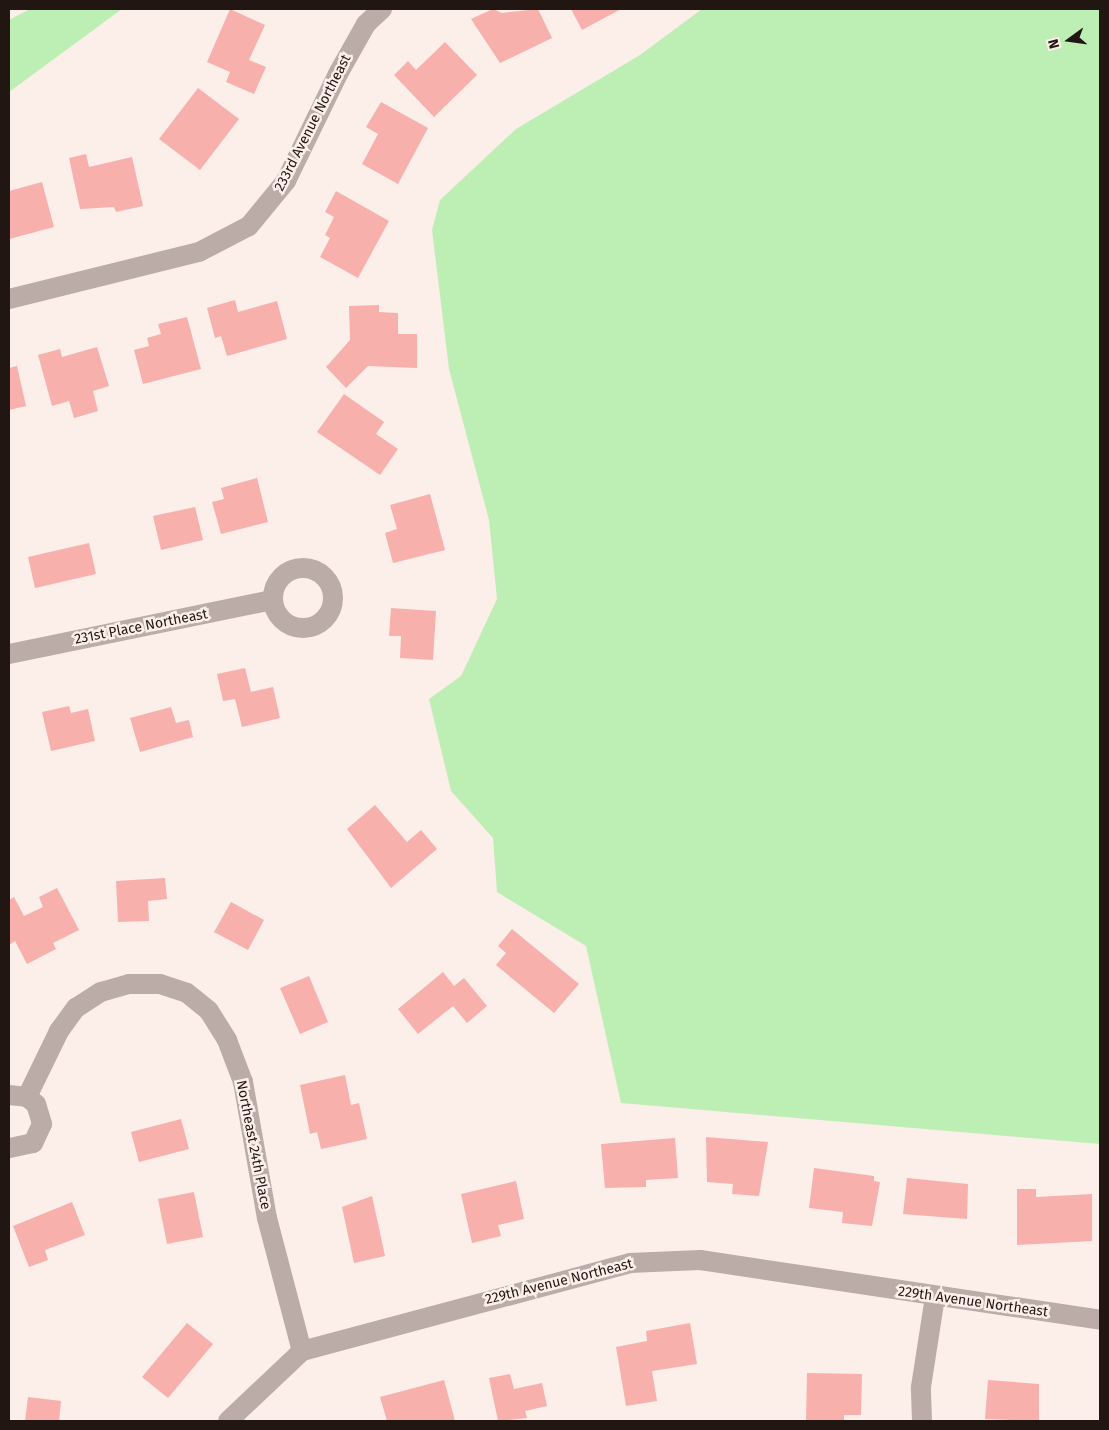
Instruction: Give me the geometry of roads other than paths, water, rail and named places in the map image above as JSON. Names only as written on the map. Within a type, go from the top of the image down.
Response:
[{"type":"street","name":"233rd Avenue Northeast","points":[[9,299],[200,252],[250,226],[286,181],[352,48],[366,24],[382,9]]},
{"type":"street","name":"231st Place Northeast","points":[[9,654],[273,600]]},
{"type":"street","name":"Northeast 24th Place","points":[[9,1148],[24,1148],[40,1134],[41,1113],[18,1096],[59,1031],[76,1008],[101,992],[129,984],[160,984],[187,992],[209,1011],[227,1040],[243,1082],[267,1218],[302,1351]]},
{"type":"street","name":"229th Avenue Northeast","points":[[228,1421],[302,1351],[630,1263],[662,1260],[700,1260],[935,1297],[1100,1320]]},
{"type":"street","points":[[922,1421],[921,1387],[935,1297]]}]
